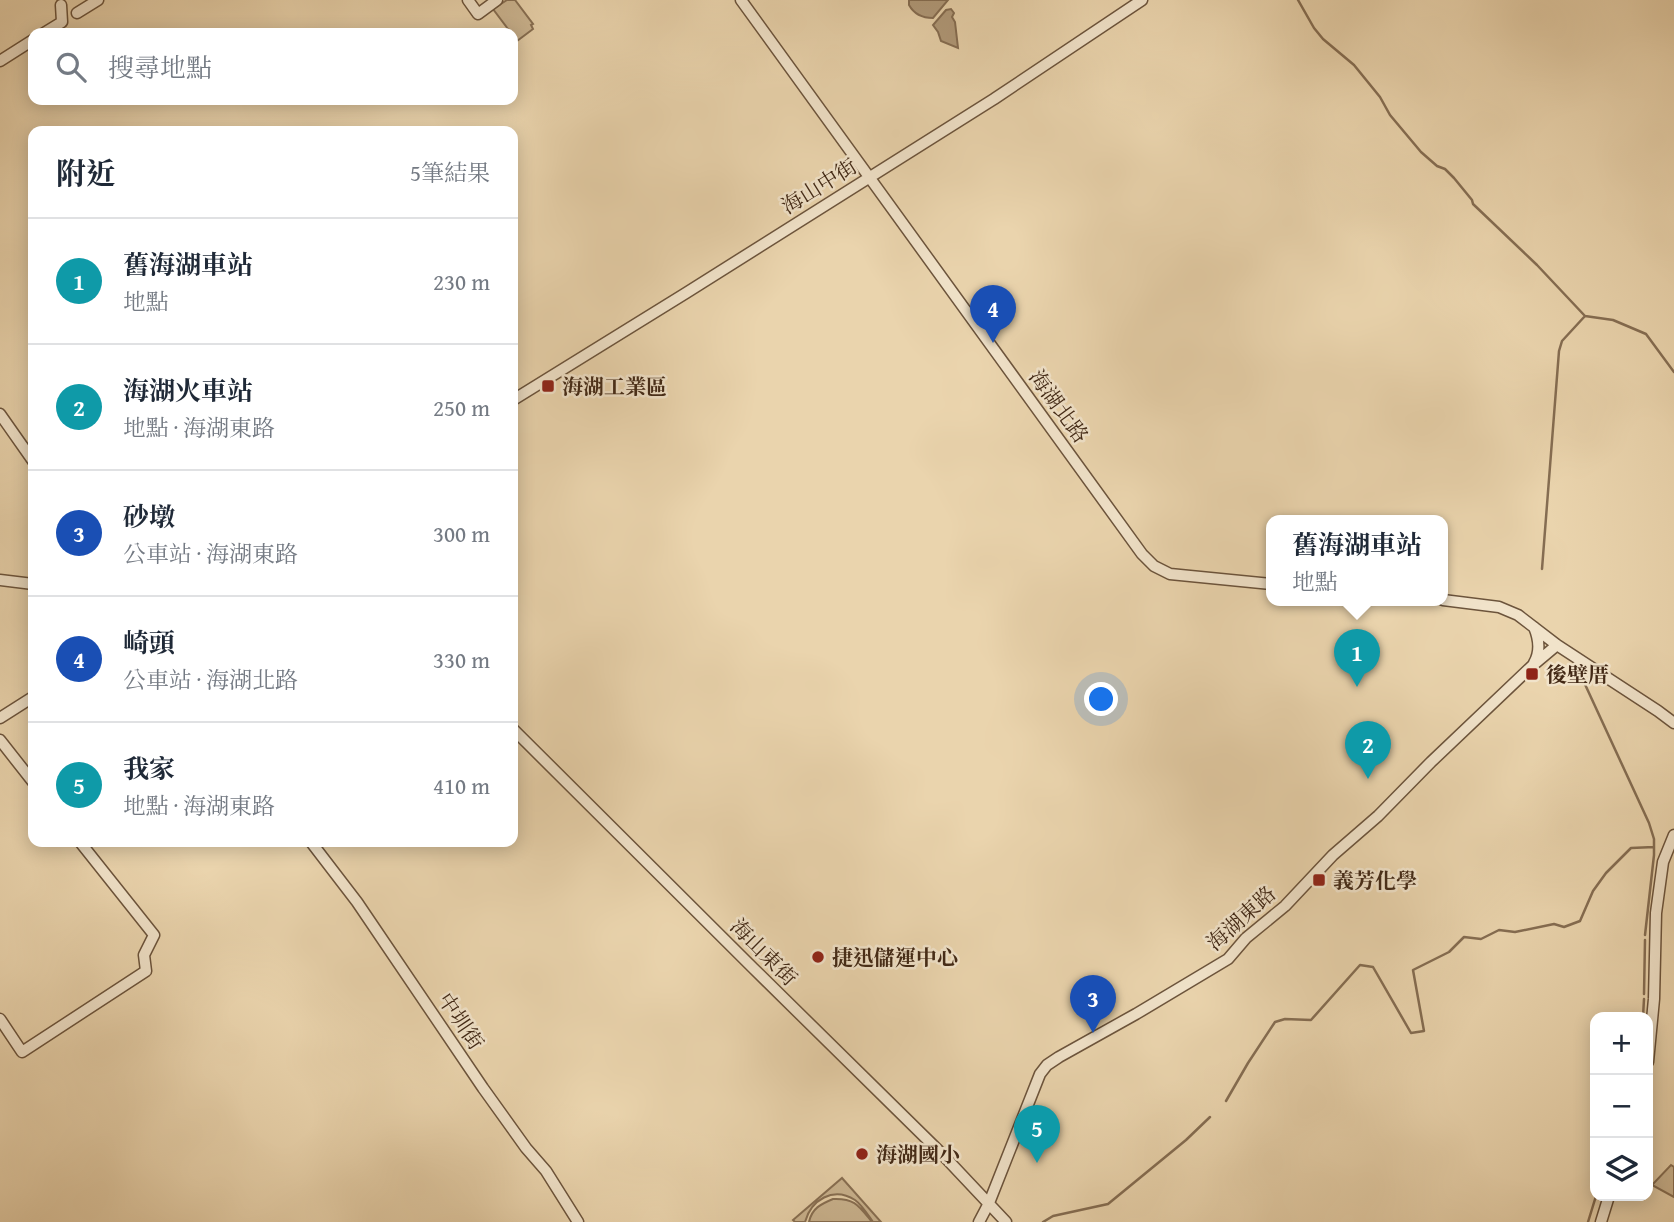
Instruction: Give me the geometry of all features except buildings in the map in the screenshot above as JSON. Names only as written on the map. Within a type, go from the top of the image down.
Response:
[{"type":"street","points":[[77,13],[98,0]]},
{"type":"street","points":[[468,0],[478,14],[497,0]]},
{"type":"street","name":"海湖北路","points":[[741,0],[1142,554],[1154,566],[1170,574],[1266,584]]},
{"type":"street","name":"海山中街","points":[[518,397],[994,99],[1142,0]]},
{"type":"street","points":[[52,28],[62,22],[61,5]]},
{"type":"street","points":[[2,57],[28,43]]},
{"type":"street","points":[[0,414],[28,454]]},
{"type":"street","points":[[0,580],[28,583]]},
{"type":"street","points":[[1448,601],[1499,607],[1518,615],[1557,645],[1674,723]]},
{"type":"street","points":[[1532,666],[1539,648],[1534,627]]},
{"type":"street","name":"海湖東路","points":[[979,1222],[1040,1074],[1047,1065],[1228,959],[1247,938],[1285,906],[1333,855],[1378,816],[1431,762],[1557,645]]},
{"type":"street","points":[[0,718],[28,700]]},
{"type":"street","name":"海山東街","points":[[518,734],[942,1154],[1006,1222]]},
{"type":"street","points":[[0,740],[28,776]]},
{"type":"street","points":[[1653,1012],[1656,913],[1663,862],[1671,853],[1674,835]]},
{"type":"street","points":[[0,1019],[22,1052],[146,971],[144,955],[154,935],[84,847]]},
{"type":"street","name":"中圳街","points":[[316,847],[357,902],[483,1088],[546,1171],[578,1222]]},
{"type":"street","points":[[1601,1222],[1607,1201]]},
{"type":"shaded area","points":[[507,0],[515,0],[533,24],[533,29],[518,40],[518,28],[507,28],[493,9]]},
{"type":"shaded area","points":[[909,0],[948,0],[933,18],[916,13],[909,5]]},
{"type":"shaded area","points":[[951,9],[954,13],[952,17],[958,48],[941,41],[933,25],[946,10]]},
{"type":"shaded area","points":[[1671,1165],[1674,1167],[1674,1197],[1653,1184]]},
{"type":"shaded area","points":[[842,1178],[881,1222],[873,1222],[855,1200],[839,1194],[818,1202],[812,1207],[805,1222],[793,1220]]},
{"type":"shaded area","points":[[833,1199],[856,1204],[872,1222],[809,1222],[818,1207]]},
{"type":"waterway","points":[[1298,0],[1314,28],[1354,65],[1421,152],[1437,166],[1445,169],[1473,204],[1537,265],[1585,316],[1562,341],[1559,351],[1542,569]]},
{"type":"waterway","points":[[1585,316],[1613,320],[1646,334],[1674,372]]},
{"type":"waterway","points":[[1583,680],[1654,839],[1645,935]]},
{"type":"waterway","points":[[1226,1101],[1275,1022],[1285,1019],[1311,1020],[1360,965],[1373,967],[1411,1033],[1424,1031],[1413,970],[1449,952],[1464,937],[1481,939],[1499,930],[1515,932],[1554,924],[1564,927],[1580,921],[1593,891],[1606,873],[1631,848],[1654,847]]},
{"type":"waterway","points":[[1644,994],[1645,940]]},
{"type":"waterway","points":[[1643,1012],[1644,999]]},
{"type":"waterway","points":[[1043,1222],[1053,1216],[1108,1204],[1210,1117]]},
{"type":"waterway","points":[[1588,1222],[1594,1201]]},
{"type":"place","name":"崎頭","points":[[993,343]]},
{"type":"place","name":"海湖工業區","points":[[548,386]]},
{"type":"place","name":"後壁厝","points":[[1532,674]]},
{"type":"place","name":"舊海湖車站","points":[[1357,687]]},
{"type":"place","name":"海湖火車站","points":[[1368,779]]},
{"type":"place","name":"義芳化學","points":[[1319,880]]},
{"type":"place","name":"捷迅儲運中心","points":[[818,957]]},
{"type":"place","name":"砂墩","points":[[1093,1033]]},
{"type":"place","name":"海湖國小","points":[[862,1154]]},
{"type":"place","name":"我家","points":[[1037,1163]]}]
